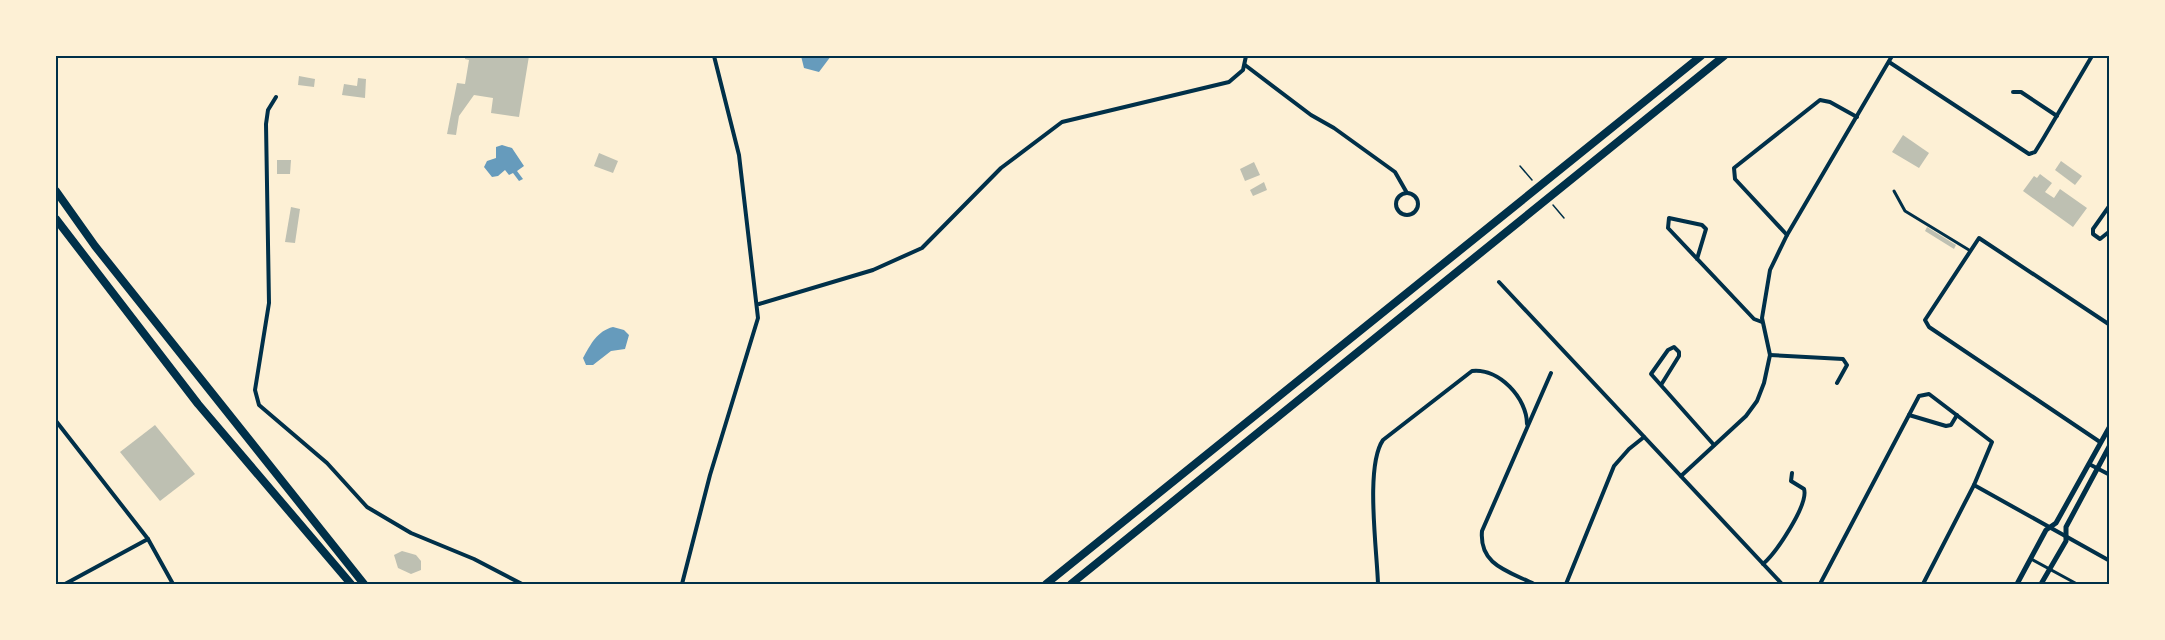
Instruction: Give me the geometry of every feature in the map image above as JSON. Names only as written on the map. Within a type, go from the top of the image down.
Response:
[{"type":"highway","points":[[1046,585],[1701,56]]},
{"type":"highway","points":[[1071,585],[1724,56]]},
{"type":"highway","points":[[56,191],[95,246],[364,585]]},
{"type":"highway","points":[[56,219],[198,404],[351,585]]},
{"type":"street","points":[[682,585],[722,432],[751,347],[759,304],[739,155],[714,56]]},
{"type":"street","points":[[759,304],[873,270],[922,248],[1002,168],[1062,122],[1229,82],[1240,75],[1246,56]]},
{"type":"street","points":[[1681,476],[1746,416],[1756,401],[1764,383],[1770,355],[1762,322],[1770,270],[1787,235],[1893,56]]},
{"type":"street","points":[[1889,62],[2029,154],[2035,152],[2092,56]]},
{"type":"street","points":[[1245,65],[1311,115],[1334,128],[1395,172],[1407,194]]},
{"type":"street","points":[[2013,92],[2022,92],[2057,116]]},
{"type":"street","points":[[276,97],[268,110],[266,124],[269,303],[255,390],[259,405],[327,463],[367,507],[411,533],[489,566],[522,585]]},
{"type":"street","points":[[1787,235],[1735,179],[1734,168],[1820,100],[1830,102],[1857,117]]},
{"type":"street","points":[[1894,191],[1905,211],[1969,250]]},
{"type":"street","points":[[1407,194],[1413,195],[1418,204],[1413,213],[1407,215],[1397,210],[1396,202],[1400,196],[1407,194]]},
{"type":"street","points":[[2109,205],[2093,228],[2093,234],[2100,239],[2109,231]]},
{"type":"street","points":[[1697,259],[1706,229],[1702,225],[1669,218],[1668,228],[1697,259],[1754,319],[1762,322]]},
{"type":"street","points":[[2100,442],[1926,324],[1926,316],[1969,250],[1977,239],[1981,238],[2109,325]]},
{"type":"street","points":[[1499,282],[1782,585]]},
{"type":"street","points":[[1661,385],[1678,356],[1679,352],[1674,347],[1668,350],[1651,374],[1714,445]]},
{"type":"street","points":[[1770,355],[1843,359],[1847,365],[1837,383]]},
{"type":"street","points":[[1378,585],[1374,472],[1377,449],[1383,440],[1472,371],[1496,376],[1519,397],[1527,412],[1527,424]]},
{"type":"street","points":[[1534,585],[1492,564],[1483,550],[1481,540],[1482,531],[1551,373]]},
{"type":"street","points":[[1820,585],[1919,396],[1924,393],[1929,394],[1957,414],[1992,442],[1974,485],[1923,585]]},
{"type":"street","points":[[1909,415],[1946,426],[1951,424],[1957,414]]},
{"type":"street","points":[[56,421],[148,539],[173,585]]},
{"type":"street","points":[[2017,585],[2046,530],[2056,523],[2109,426]]},
{"type":"street","points":[[1566,585],[1614,466],[1644,437]]},
{"type":"street","points":[[2041,585],[2066,541],[2066,527],[2109,445]]},
{"type":"street","points":[[2088,464],[2109,475]]},
{"type":"street","points":[[1763,564],[1772,556],[1805,501],[1804,489],[1791,481],[1792,473]]},
{"type":"street","points":[[1974,485],[2066,534],[2073,542],[2109,561]]},
{"type":"street","points":[[65,585],[148,539]]},
{"type":"street","points":[[2031,559],[2077,585]]},
{"type":"water","points":[[801,56],[831,56],[819,72],[804,68]]},
{"type":"water","points":[[502,145],[512,148],[524,166],[517,171],[523,179],[519,181],[513,173],[509,175],[505,170],[498,176],[492,177],[484,167],[487,161],[496,158],[496,147]]},
{"type":"water","points":[[613,327],[624,330],[629,335],[625,349],[611,351],[593,365],[586,365],[583,358],[592,343],[599,335]]},
{"type":"building","points":[[465,56],[529,56],[519,117],[491,113],[493,98],[474,95],[459,116],[456,135],[447,134],[457,83],[465,84],[469,60],[465,59]]},
{"type":"building","points":[[299,76],[315,79],[314,87],[298,85]]},
{"type":"building","points":[[358,78],[366,79],[365,98],[342,95],[344,84],[357,86]]},
{"type":"building","points":[[1903,135],[1929,153],[1919,168],[1892,152]]},
{"type":"building","points":[[599,153],[618,161],[613,173],[594,166]]},
{"type":"building","points":[[277,160],[291,160],[290,174],[277,174]]},
{"type":"building","points":[[2061,161],[2082,176],[2075,185],[2055,170]]},
{"type":"building","points":[[1254,162],[1260,175],[1245,181],[1240,169]]},
{"type":"building","points":[[2040,174],[2052,183],[2045,192],[2054,198],[2060,189],[2087,208],[2073,227],[2023,191],[2034,176],[2037,178]]},
{"type":"building","points":[[1264,182],[1267,190],[1253,196],[1250,190]]},
{"type":"building","points":[[291,207],[300,209],[295,243],[285,242]]},
{"type":"building","points":[[1927,227],[1956,245],[1954,249],[1925,231]]},
{"type":"building","points":[[155,425],[195,474],[160,501],[120,452]]},
{"type":"building","points":[[402,551],[416,555],[421,561],[421,570],[411,574],[398,568],[394,555]]}]
